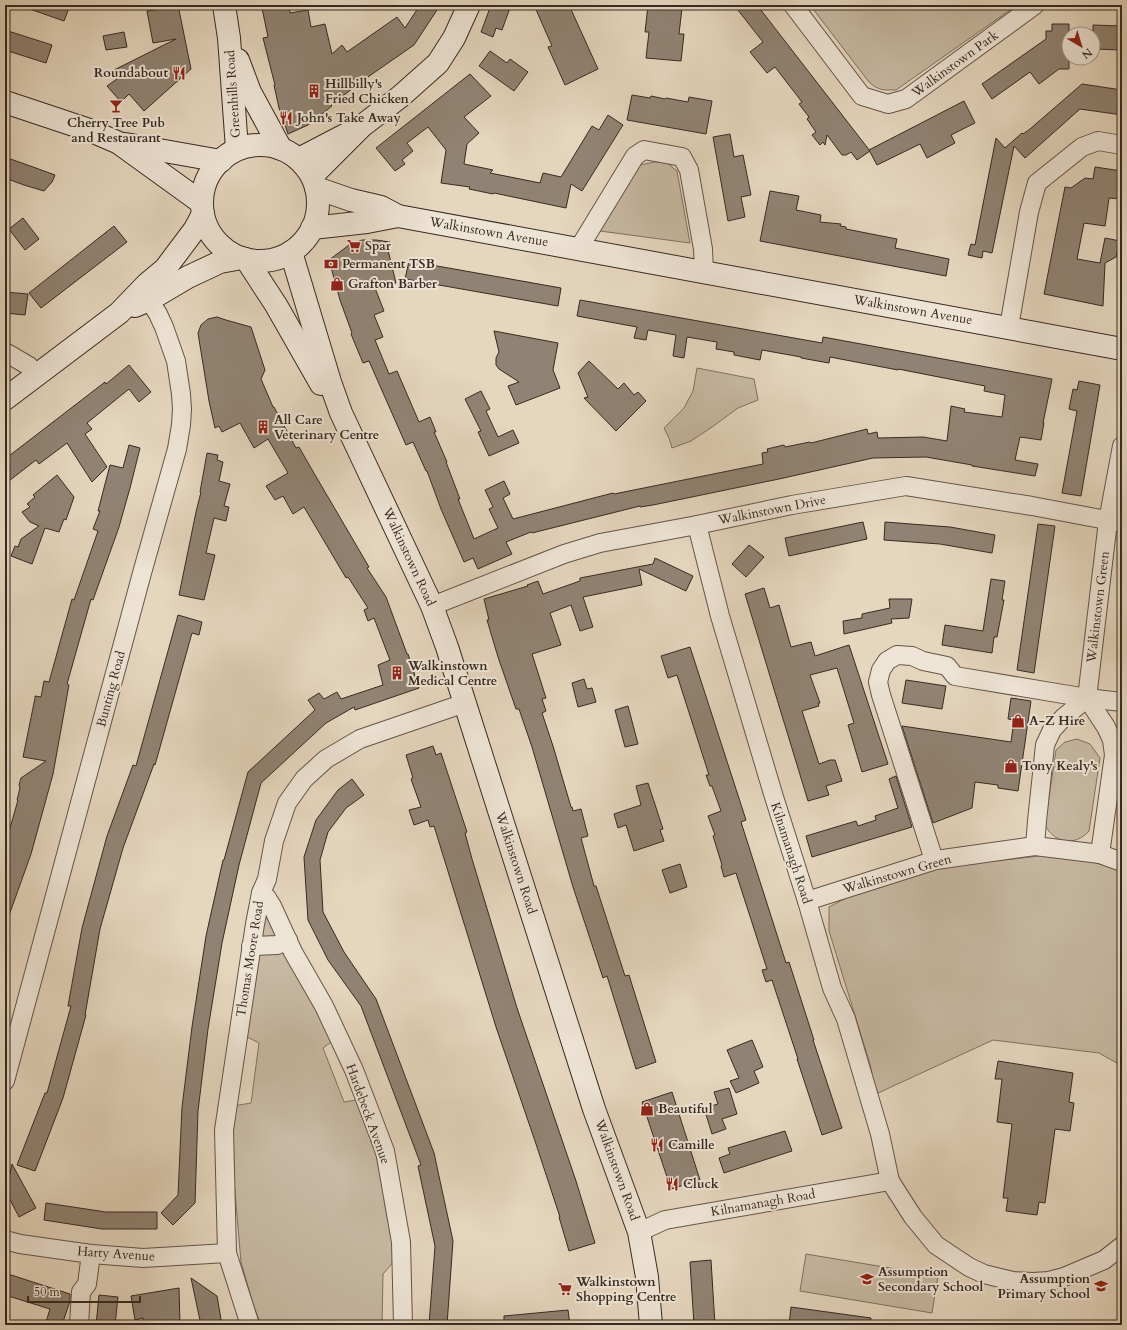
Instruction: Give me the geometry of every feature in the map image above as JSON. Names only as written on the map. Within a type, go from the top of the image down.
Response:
[{"type":"main road","name":"Greenhills Road","points":[[224,5],[229,38],[229,155]]},
{"type":"main road","points":[[302,168],[362,126],[421,79],[438,63],[454,38],[469,5]]},
{"type":"main road","name":"Greenhills Road","points":[[229,38],[250,92],[302,168]]},
{"type":"main road","points":[[5,102],[85,128],[120,143],[203,209]]},
{"type":"main road","points":[[120,143],[229,155]]},
{"type":"main road","points":[[119,313],[149,300],[188,277],[220,262],[244,258],[265,260],[278,258],[291,252],[303,242],[312,228],[317,215],[318,201],[302,168],[266,145],[251,145],[229,155],[210,173],[204,187],[203,209],[208,229],[217,242],[228,251],[244,258]]},
{"type":"main road","name":"Walkinstown Avenue","points":[[302,168],[351,200],[381,207],[398,216],[579,248],[1122,349]]},
{"type":"main road","points":[[5,399],[119,313],[165,269],[195,229],[203,209]]},
{"type":"main road","name":"Walkinstown Avenue","points":[[312,228],[367,222],[398,216]]},
{"type":"main road","name":"Walkinstown Road","points":[[291,252],[330,382],[341,413],[432,606],[466,703],[594,1109],[639,1232],[647,1277],[651,1325]]},
{"type":"main road","name":"Walkinstown Road","points":[[244,258],[276,305],[318,378],[341,413]]},
{"type":"street","name":"Walkinstown Park","points":[[793,5],[862,96],[888,104],[906,99],[1035,5]]},
{"type":"street","points":[[1009,327],[1029,212],[1037,183],[1082,148],[1098,142],[1122,145]]},
{"type":"street","points":[[579,248],[635,156],[644,150],[682,157],[689,170],[703,248],[704,272]]},
{"type":"street","name":"Bunting Road","points":[[5,1081],[142,573],[177,449],[182,425],[181,394],[176,362],[164,327],[149,300]]},
{"type":"street","points":[[5,352],[29,366],[36,376]]},
{"type":"street","name":"Walkinstown Green","points":[[1087,698],[1115,522],[1122,446]]},
{"type":"street","name":"Walkinstown Drive","points":[[432,606],[564,554],[593,545],[792,505],[906,486],[1032,506],[1115,522]]},
{"type":"street","name":"Kilnamanagh Road","points":[[696,525],[722,624],[807,901],[832,988],[846,1018],[878,1127],[890,1180],[913,1217],[936,1245],[969,1267],[995,1277],[1013,1281],[1049,1281],[1064,1277],[1104,1260],[1122,1246]]},
{"type":"street","points":[[934,860],[881,695],[878,682],[881,670],[887,662],[897,655],[912,656],[923,661],[947,666],[955,676],[1087,698],[1122,702]]},
{"type":"street","points":[[1035,846],[1045,745],[1052,730],[1063,718],[1087,698]]},
{"type":"street","points":[[1087,698],[1106,726],[1112,740],[1114,755],[1100,854]]},
{"type":"street","name":"Thomas Moore Road","points":[[250,1325],[227,1253],[224,1130],[251,946],[274,841],[287,803],[304,779],[326,759],[360,739],[466,703]]},
{"type":"street","name":"Walkinstown Green","points":[[807,901],[934,860],[1035,846],[1100,854],[1122,862]]},
{"type":"street","name":"Hardebeck Avenue","points":[[262,893],[272,906],[293,952],[324,1006],[354,1070],[385,1151],[401,1242],[403,1325]]},
{"type":"street","points":[[251,946],[277,945],[288,940]]},
{"type":"street","name":"Kilnamanagh Road","points":[[639,1232],[665,1220],[890,1180]]},
{"type":"street","name":"Harty Avenue","points":[[5,1240],[20,1244],[91,1254],[143,1258],[227,1253]]},
{"type":"street","points":[[79,1325],[81,1292],[87,1284],[91,1254]]},
{"type":"shaded area","points":[[810,5],[1017,5],[896,90],[884,90],[872,85],[869,82]]},
{"type":"shaded area","points":[[654,162],[667,163],[677,171],[690,243],[600,231],[640,165]]},
{"type":"shaded area","points":[[697,368],[754,379],[758,400],[738,408],[691,441],[672,448],[664,428],[684,408],[693,391]]},
{"type":"shaded area","points":[[1077,739],[1090,744],[1100,758],[1089,831],[1077,839],[1065,841],[1054,836],[1045,825],[1056,750],[1065,742]]},
{"type":"shaded area","points":[[1057,854],[1113,867],[1122,871],[1122,1066],[1099,1053],[993,1040],[876,1094],[870,1064],[829,931],[829,907],[850,896],[943,867]]},
{"type":"shaded area","points":[[266,912],[334,1040],[323,1048],[344,1102],[356,1100],[387,1186],[396,1259],[383,1274],[382,1325],[261,1325],[253,1304],[241,1262],[234,1180],[233,1106],[251,1103],[259,1043],[245,1036],[254,969]]},
{"type":"shaded area","points":[[806,1254],[938,1276],[932,1313],[800,1291]]},
{"type":"building","points":[[25,5],[61,5],[69,8],[64,21],[24,7]]},
{"type":"building","points":[[153,5],[178,5],[191,69],[144,111],[129,94],[121,102],[107,86],[117,79],[112,71],[176,39],[153,43],[147,11],[155,10]]},
{"type":"building","points":[[289,5],[290,13],[308,10],[311,27],[325,24],[332,54],[342,45],[347,52],[397,17],[405,28],[420,5],[430,5],[437,10],[414,45],[365,79],[308,125],[288,134],[279,108],[275,85],[263,38],[268,37],[262,8]]},
{"type":"building","points":[[491,5],[511,5],[502,30],[496,28],[493,37],[481,32]]},
{"type":"building","points":[[534,5],[569,5],[598,69],[565,85],[548,47],[552,46]]},
{"type":"building","points":[[648,5],[682,8],[679,34],[684,34],[681,61],[646,58],[649,32],[645,32]]},
{"type":"building","points":[[734,5],[757,5],[870,151],[857,160],[851,152],[846,155],[842,155],[827,135],[825,145],[823,142],[820,145],[812,135],[816,132],[807,119],[809,117],[799,104],[802,102],[775,67],[767,73],[750,52],[763,42]]},
{"type":"building","points":[[1052,24],[1069,24],[1069,26],[1061,26],[1061,66],[1069,66],[1069,69],[1059,69],[1039,84],[1030,72],[992,99],[982,84],[1046,39],[1046,31],[1052,31]]},
{"type":"building","points":[[1093,25],[1122,26],[1122,50],[1101,49],[1101,26]]},
{"type":"building","points":[[5,30],[52,45],[46,63],[5,50]]},
{"type":"building","points":[[124,32],[127,47],[106,50],[103,36]]},
{"type":"building","points":[[490,51],[507,63],[510,59],[528,72],[514,91],[479,66]]},
{"type":"building","points":[[470,74],[491,96],[464,117],[479,133],[467,144],[464,164],[493,170],[490,173],[540,183],[543,173],[561,177],[592,126],[599,130],[608,115],[623,125],[582,191],[571,184],[566,208],[469,189],[470,187],[441,183],[446,150],[428,127],[407,143],[413,151],[402,160],[405,164],[395,171],[376,148]]},
{"type":"building","points":[[1082,84],[1122,90],[1122,115],[1080,109],[1025,158],[1014,146],[992,253],[983,251],[982,258],[968,255],[971,244],[975,245],[996,138],[1005,148],[1022,133],[1023,134],[1030,129]]},
{"type":"building","points":[[632,95],[650,98],[651,96],[688,102],[689,97],[712,101],[706,134],[627,120]]},
{"type":"building","points":[[964,101],[975,123],[951,135],[955,143],[927,158],[920,144],[877,165],[869,150]]},
{"type":"building","points":[[730,134],[734,157],[743,155],[751,195],[741,197],[745,217],[728,221],[713,137]]},
{"type":"building","points":[[5,157],[55,175],[52,182],[44,191],[5,178]]},
{"type":"building","points":[[1095,167],[1122,171],[1122,199],[1109,198],[1105,226],[1084,223],[1077,259],[1100,263],[1105,238],[1120,241],[1116,257],[1105,263],[1103,306],[1044,294],[1065,187],[1071,188],[1085,178],[1093,179]]},
{"type":"building","points":[[770,191],[799,196],[796,210],[821,215],[820,222],[841,224],[840,226],[846,227],[846,229],[897,239],[895,248],[949,259],[946,276],[760,241]]},
{"type":"building","points":[[23,218],[39,239],[25,250],[9,229]]},
{"type":"building","points":[[114,226],[127,242],[41,308],[29,293]]},
{"type":"building","points":[[362,240],[390,242],[388,250],[396,283],[375,288],[384,311],[374,315],[383,337],[375,340],[389,374],[397,371],[419,422],[430,417],[436,432],[434,432],[447,462],[460,499],[458,499],[474,539],[498,528],[489,509],[493,507],[485,490],[504,481],[510,494],[503,498],[513,519],[613,493],[763,464],[762,453],[768,452],[767,449],[784,445],[785,447],[811,443],[867,429],[868,434],[877,432],[878,438],[923,437],[947,441],[951,406],[965,409],[964,412],[1002,417],[1005,395],[984,391],[985,386],[898,369],[830,357],[829,363],[762,350],[760,360],[734,355],[734,352],[716,349],[717,342],[687,337],[684,358],[673,356],[676,335],[648,330],[646,340],[634,338],[637,327],[577,316],[580,300],[822,343],[823,337],[1052,379],[1041,440],[1020,437],[1015,460],[1038,464],[1035,476],[926,457],[873,458],[653,505],[640,506],[532,533],[531,532],[506,542],[512,554],[478,569],[473,558],[464,562],[441,509],[427,471],[413,442],[406,445],[369,361],[363,363],[351,334],[352,333],[340,300],[329,260],[349,245]]},
{"type":"building","points":[[409,261],[561,288],[558,306],[405,279]]},
{"type":"building","points":[[5,292],[28,294],[25,315],[5,313]]},
{"type":"building","points":[[217,317],[251,327],[265,370],[261,379],[273,407],[296,448],[299,447],[369,567],[367,568],[386,597],[408,654],[419,688],[355,710],[354,707],[326,723],[261,783],[239,865],[222,943],[208,1029],[198,1111],[195,1203],[173,1225],[161,1213],[178,1195],[182,1107],[192,1027],[206,936],[223,860],[248,772],[315,710],[308,700],[319,693],[324,699],[337,692],[341,699],[383,685],[378,665],[390,660],[374,618],[368,621],[364,610],[368,608],[348,577],[346,578],[304,507],[293,514],[283,496],[275,500],[266,486],[288,473],[268,439],[254,448],[240,423],[222,432],[219,426],[215,428],[198,333],[201,325],[208,319]]},
{"type":"building","points":[[494,331],[558,343],[553,370],[560,388],[516,405],[508,386],[519,382],[499,369],[496,365],[496,358],[499,352]]},
{"type":"building","points":[[589,361],[618,389],[624,383],[634,395],[638,392],[646,401],[616,431],[584,398],[588,397],[578,373]]},
{"type":"building","points":[[129,365],[151,392],[139,402],[129,389],[87,423],[92,429],[85,434],[107,467],[92,482],[67,443],[39,464],[36,460],[5,484],[5,459],[105,382],[106,384]]},
{"type":"building","points":[[1079,381],[1100,385],[1081,496],[1062,493],[1077,411],[1069,409],[1073,389],[1077,390]]},
{"type":"building","points":[[481,391],[490,409],[486,411],[498,437],[513,430],[519,443],[489,456],[478,432],[481,431],[465,399]]},
{"type":"building","points":[[129,445],[140,448],[130,488],[119,527],[93,600],[91,599],[67,684],[69,685],[53,774],[31,854],[7,921],[5,920],[5,846],[18,800],[19,785],[21,778],[46,761],[23,757],[35,696],[41,697],[44,681],[49,682],[72,599],[74,600],[98,531],[93,529],[100,511],[98,511],[110,465],[123,468]]},
{"type":"building","points":[[207,453],[218,455],[217,460],[223,462],[219,481],[230,484],[224,506],[229,507],[226,521],[214,518],[206,553],[215,555],[204,600],[179,595],[201,492]]},
{"type":"building","points":[[57,475],[74,497],[66,520],[64,519],[59,532],[45,528],[32,564],[11,556],[15,546],[18,547],[21,539],[39,526],[30,522],[22,512],[30,507],[27,504],[35,497],[33,495]]},
{"type":"building","points":[[863,522],[867,539],[789,556],[785,538]]},
{"type":"building","points":[[885,522],[950,527],[995,535],[992,553],[940,544],[884,540]]},
{"type":"building","points":[[1038,524],[1055,526],[1034,673],[1017,670]]},
{"type":"building","points":[[749,545],[764,557],[746,577],[732,564]]},
{"type":"building","points":[[655,558],[693,576],[686,591],[639,569],[642,585],[583,597],[593,627],[580,631],[571,605],[550,613],[561,645],[532,654],[546,698],[542,699],[546,711],[542,713],[571,807],[573,811],[581,809],[588,836],[581,838],[594,886],[596,886],[625,976],[629,975],[656,1062],[636,1069],[607,976],[603,978],[573,887],[532,747],[519,709],[516,709],[498,657],[487,620],[489,620],[484,599],[528,586],[527,585],[538,581],[543,594],[580,581],[580,578],[653,564]]},
{"type":"building","points":[[991,579],[1005,581],[1002,600],[1004,600],[997,637],[994,637],[992,653],[942,645],[945,625],[983,631]]},
{"type":"building","points":[[764,588],[770,608],[779,605],[791,647],[811,642],[815,656],[849,645],[888,764],[862,772],[848,725],[854,723],[837,668],[810,675],[820,703],[818,703],[819,706],[802,711],[819,764],[830,760],[835,760],[842,781],[826,786],[829,795],[808,801],[745,594]]},
{"type":"building","points":[[889,599],[912,599],[909,618],[891,619],[892,623],[844,634],[843,621],[862,618],[862,614],[890,608]]},
{"type":"building","points":[[178,615],[202,622],[199,635],[192,633],[155,765],[154,764],[123,848],[100,929],[86,1015],[63,1098],[35,1171],[17,1165],[45,1093],[47,1093],[71,1006],[68,1006],[82,928],[107,836],[133,765],[136,766]]},
{"type":"building","points":[[690,647],[746,820],[741,822],[786,963],[789,962],[842,1128],[822,1135],[772,980],[766,982],[762,970],[767,969],[736,873],[724,877],[713,836],[715,835],[708,816],[721,811],[712,786],[710,786],[706,775],[709,775],[677,675],[668,678],[661,656]]},
{"type":"building","points":[[584,679],[587,689],[592,688],[596,702],[578,707],[572,683]]},
{"type":"building","points":[[906,680],[946,686],[942,709],[902,703]]},
{"type":"building","points":[[1011,698],[1031,701],[1018,791],[998,788],[998,785],[975,782],[972,808],[933,823],[902,726],[1011,742],[1014,720],[1008,719]]},
{"type":"building","points":[[628,706],[638,744],[625,747],[615,710]]},
{"type":"building","points":[[433,746],[436,755],[441,753],[467,832],[465,833],[472,859],[517,1008],[576,1181],[595,1243],[569,1251],[560,1217],[496,1027],[434,826],[430,827],[428,820],[414,825],[409,810],[421,807],[411,779],[413,778],[406,755]]},
{"type":"building","points":[[896,776],[912,827],[812,857],[806,836],[856,821],[858,826],[876,820],[875,816],[898,808],[889,779]]},
{"type":"building","points":[[352,779],[364,795],[346,808],[328,832],[320,860],[323,912],[344,952],[376,999],[434,1153],[453,1241],[447,1325],[429,1325],[435,1246],[418,1166],[421,1165],[361,1006],[328,960],[308,920],[304,857],[316,820],[338,790]]},
{"type":"building","points":[[648,783],[663,829],[660,830],[664,841],[634,851],[626,825],[618,828],[614,814],[641,805],[636,786]]},
{"type":"building","points":[[680,864],[687,887],[670,893],[662,870]]},
{"type":"building","points":[[752,1040],[763,1067],[754,1071],[759,1083],[736,1093],[730,1081],[739,1078],[727,1050]]},
{"type":"building","points":[[998,1061],[1073,1073],[1069,1102],[1074,1103],[1070,1131],[1055,1129],[1045,1203],[1039,1202],[1037,1215],[1006,1211],[1008,1198],[1003,1198],[1012,1124],[997,1122],[1002,1079],[995,1079]]},
{"type":"building","points":[[729,1088],[737,1114],[722,1119],[726,1129],[712,1134],[704,1108],[718,1104],[714,1092]]},
{"type":"building","points":[[672,1092],[700,1180],[671,1189],[642,1102]]},
{"type":"building","points":[[785,1131],[792,1151],[724,1173],[719,1158],[730,1154],[728,1148]]},
{"type":"building","points":[[12,1164],[36,1208],[19,1217],[6,1192]]},
{"type":"building","points":[[46,1203],[106,1212],[157,1212],[157,1229],[102,1229],[44,1220]]},
{"type":"building","points":[[711,1260],[715,1325],[694,1325],[690,1262]]},
{"type":"building","points":[[5,1273],[70,1294],[70,1301],[62,1325],[45,1325],[50,1309],[5,1295]]},
{"type":"building","points":[[191,1278],[217,1296],[222,1325],[201,1325]]},
{"type":"building","points":[[179,1288],[180,1325],[145,1325],[143,1318],[135,1320],[131,1296]]},
{"type":"building","points":[[99,1295],[118,1297],[115,1325],[96,1325]]},
{"type":"building","name":"Assumption Secondary School","points":[[791,1307],[871,1318],[870,1325],[789,1325]]},
{"type":"building","points":[[568,1310],[570,1325],[504,1325],[504,1316]]},
{"type":"place","name":"Roundabout","points":[[179,73]]},
{"type":"place","name":"Hillbilly's Fried Chicken","points":[[314,91]]},
{"type":"place","name":"Cherry Tree Pub and Restaurant","points":[[116,106]]},
{"type":"place","name":"John's Take Away","points":[[286,118]]},
{"type":"place","name":"Spar","points":[[354,246]]},
{"type":"place","name":"Permanent TSB","points":[[331,264]]},
{"type":"place","name":"Grafton Barber","points":[[337,284]]},
{"type":"place","name":"All Care Veterinary Centre","points":[[263,427]]},
{"type":"place","name":"Walkinstown Medical Centre","points":[[397,673]]},
{"type":"place","name":"A-Z Hire","points":[[1018,721]]},
{"type":"place","name":"Tony Kealy's","points":[[1011,766]]},
{"type":"place","name":"Beautiful","points":[[647,1109]]},
{"type":"place","name":"Camille","points":[[657,1145]]},
{"type":"place","name":"Cluck","points":[[672,1184]]},
{"type":"place","name":"Assumption Secondary School","points":[[867,1279]]},
{"type":"place","name":"Assumption Primary School","points":[[1101,1286]]},
{"type":"place","name":"Walkinstown Shopping Centre","points":[[565,1289]]}]
